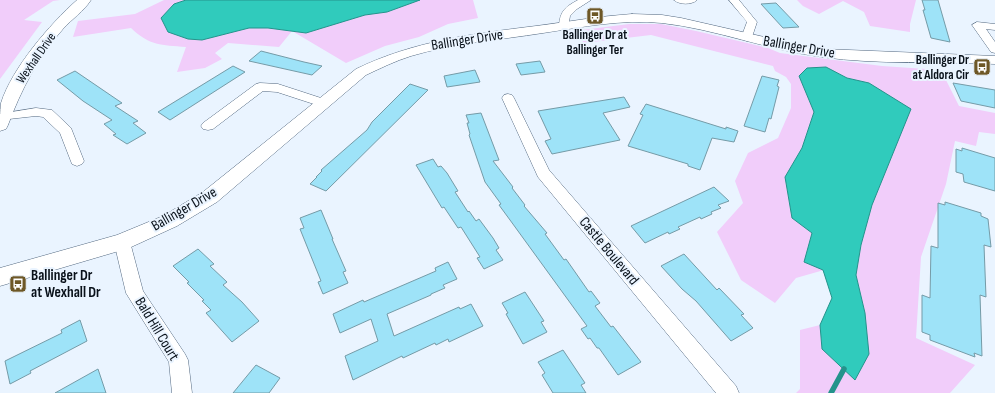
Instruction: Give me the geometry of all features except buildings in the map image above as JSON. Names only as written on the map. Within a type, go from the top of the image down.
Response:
[{"type":"street","name":"Wexhall Drive","points":[[1,121],[18,82],[55,31],[85,0]]},
{"type":"street","points":[[564,26],[565,15],[586,0]]},
{"type":"street","points":[[679,0],[692,0]]},
{"type":"street","points":[[734,0],[752,22],[747,38]]},
{"type":"street","name":"Ballinger Drive","points":[[0,277],[122,242],[170,221],[210,197],[362,72],[378,63],[408,51],[445,43],[628,18],[661,19],[700,26],[747,38],[814,52],[847,56],[995,60]]},
{"type":"street","points":[[995,27],[977,25],[995,50]]},
{"type":"street","points":[[208,126],[260,87],[278,88],[323,103]]},
{"type":"street","name":"Castle Boulevard","points":[[508,98],[543,173],[728,393]]},
{"type":"street","points":[[1,121],[36,112],[47,114],[66,131],[77,161]]},
{"type":"street","name":"Bald Hill Court","points":[[122,242],[135,293],[178,360],[182,393]]},
{"type":"shaded area","points":[[0,0],[60,0],[53,1],[24,20],[42,22],[0,79]]},
{"type":"shaded area","points":[[164,0],[186,0],[174,4],[188,39],[202,40],[249,28],[268,28],[292,31],[279,47],[228,43],[215,53],[222,59],[205,68],[177,72],[186,47],[156,44],[144,38],[131,28],[73,37],[78,21],[135,14]]},
{"type":"shaded area","points":[[186,0],[420,0],[387,12],[365,15],[306,33],[268,28],[249,28],[202,40],[188,39],[168,32],[161,18],[174,4]]},
{"type":"shaded area","points":[[420,0],[473,0],[478,18],[448,24],[419,37],[385,46],[346,63],[292,31],[306,33],[365,15],[387,12]]},
{"type":"shaded area","points":[[797,0],[916,0],[910,24],[910,32],[870,26],[864,12],[843,1],[819,14],[803,6]]},
{"type":"shaded area","points":[[629,24],[661,24],[768,48],[780,53],[882,66],[941,70],[959,106],[995,113],[995,134],[979,132],[976,146],[955,141],[946,184],[921,257],[916,338],[975,365],[950,393],[796,393],[800,389],[800,330],[820,325],[822,349],[855,379],[865,313],[856,275],[861,245],[872,205],[910,109],[869,83],[847,78],[826,67],[814,112],[802,148],[785,177],[792,218],[812,233],[824,270],[796,278],[775,303],[741,280],[717,232],[743,203],[735,181],[748,153],[778,138],[791,108],[791,84],[786,77],[775,71],[773,66],[651,35],[584,43],[574,31]]},
{"type":"shaded area","points":[[826,67],[847,78],[869,83],[911,109],[872,205],[861,245],[856,275],[865,313],[869,354],[855,380],[822,349],[820,325],[832,298],[823,270],[804,262],[812,233],[792,218],[785,177],[802,148],[814,112],[799,76],[807,68]]},
{"type":"waterway","points":[[831,393],[844,369]]},
{"type":"place","name":"Ballinger Dr at Ballinger Ter","points":[[595,16]]},
{"type":"place","name":"Ballinger Dr at Aldora Cir","points":[[982,67]]},
{"type":"place","name":"Ballinger Dr at Wexhall Dr","points":[[18,284]]}]
